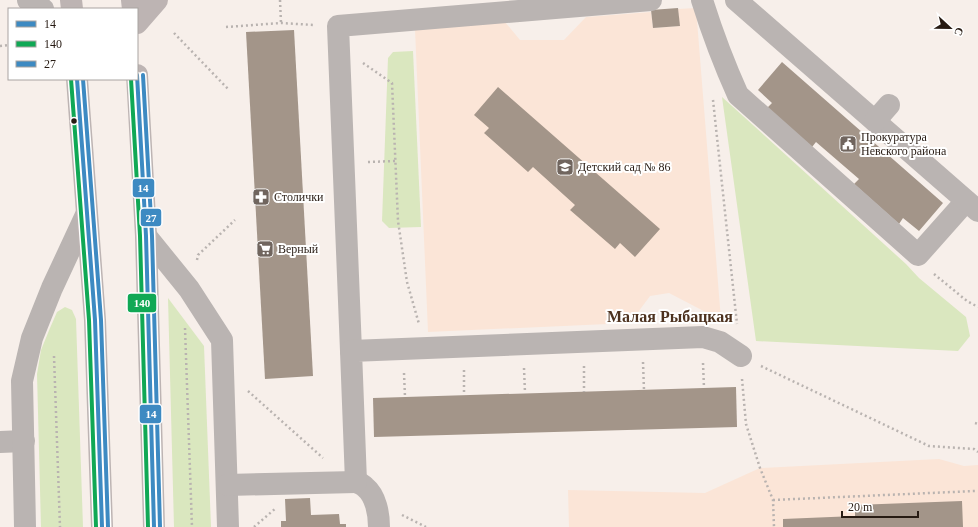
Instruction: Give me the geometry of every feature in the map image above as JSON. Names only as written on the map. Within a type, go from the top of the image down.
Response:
[{"type":"main road","points":[[138,22],[157,0]]},
{"type":"main road","points":[[77,80],[95,320],[102,527]]},
{"type":"main road","points":[[137,80],[146,236],[154,527]]},
{"type":"street","points":[[28,0],[41,8]]},
{"type":"street","points":[[356,482],[339,36],[651,0]]},
{"type":"street","points":[[702,0],[724,64],[738,94],[918,255],[972,206],[736,0]]},
{"type":"street","points":[[875,121],[889,105]]},
{"type":"street","points":[[25,527],[22,381],[32,338],[52,288],[86,215]]},
{"type":"street","points":[[146,236],[189,289],[222,340],[228,527]]},
{"type":"street","points":[[351,351],[703,337],[720,342],[741,356]]},
{"type":"street","points":[[0,442],[24,441]]},
{"type":"street","points":[[227,485],[356,482],[366,487],[375,502],[379,516],[379,527]]},
{"type":"path","points":[[280,0],[281,23]]},
{"type":"path","points":[[226,27],[281,23],[339,36],[392,83],[398,221],[406,282],[426,348]]},
{"type":"path","points":[[174,33],[229,90]]},
{"type":"path","points":[[712,95],[741,356],[746,424],[760,468],[773,500],[774,527]]},
{"type":"path","points":[[189,289],[198,255],[235,220]]},
{"type":"path","points":[[918,255],[924,266],[967,301],[978,307]]},
{"type":"path","points":[[185,325],[192,527]]},
{"type":"path","points":[[54,352],[60,527]]},
{"type":"path","points":[[741,356],[929,446],[974,449],[978,452]]},
{"type":"path","points":[[243,386],[324,459]]},
{"type":"path","points":[[773,500],[975,492]]},
{"type":"shaded area","name":"Детский сад № 86","points":[[696,8],[721,320],[669,293],[650,296],[630,323],[428,332],[415,29],[505,22],[520,40],[564,40],[586,17],[651,12],[653,28],[679,26],[678,9]]},
{"type":"shaded area","points":[[939,459],[964,466],[978,465],[978,527],[569,527],[568,490],[705,493],[760,468]]},
{"type":"green space","points":[[413,51],[421,227],[389,228],[382,221],[388,58],[393,52]]},
{"type":"green space","points":[[722,97],[906,264],[919,278],[966,317],[970,336],[958,351],[756,341]]},
{"type":"green space","points":[[168,298],[204,346],[211,527],[174,527]]},
{"type":"green space","points":[[65,307],[72,310],[76,319],[83,527],[41,527],[37,374],[41,350],[50,328],[57,312]]},
{"type":"building","points":[[678,8],[680,26],[653,28],[651,10]]},
{"type":"building","points":[[294,30],[313,376],[265,379],[246,32]]},
{"type":"building","name":"Прокуратура Невского района","points":[[782,62],[943,203],[919,231],[903,218],[899,224],[854,184],[859,179],[816,142],[812,147],[767,108],[772,103],[758,90]]},
{"type":"building","points":[[498,87],[660,229],[635,257],[620,243],[615,249],[570,210],[575,205],[533,167],[528,172],[484,133],[489,128],[474,115]]},
{"type":"building","points":[[736,387],[737,427],[374,437],[373,398]]},
{"type":"building","points":[[310,498],[311,515],[339,514],[340,524],[346,524],[346,527],[281,527],[281,521],[286,521],[285,499]]},
{"type":"building","points":[[962,501],[963,527],[783,527],[783,519],[855,516],[855,505]]},
{"type":"transit line","name":"27","points":[[143,75],[152,236],[160,527]]},
{"type":"transit line","name":"140","points":[[71,80],[89,320],[96,527]]},
{"type":"transit line","name":"14","points":[[77,80],[95,320],[102,527]]},
{"type":"transit line","name":"27","points":[[83,80],[101,320],[108,527]]},
{"type":"transit line","name":"140","points":[[131,80],[140,236],[148,527]]},
{"type":"transit line","name":"14","points":[[137,80],[146,236],[154,527]]},
{"type":"place","name":"Прокуратура Невского района","points":[[848,144]]},
{"type":"place","name":"Детский сад № 86","points":[[565,167]]},
{"type":"place","name":"Столички","points":[[261,197]]},
{"type":"place","name":"Верный","points":[[265,249]]},
{"type":"district","name":"Малая Рыбацкая","points":[[670,316]]}]
